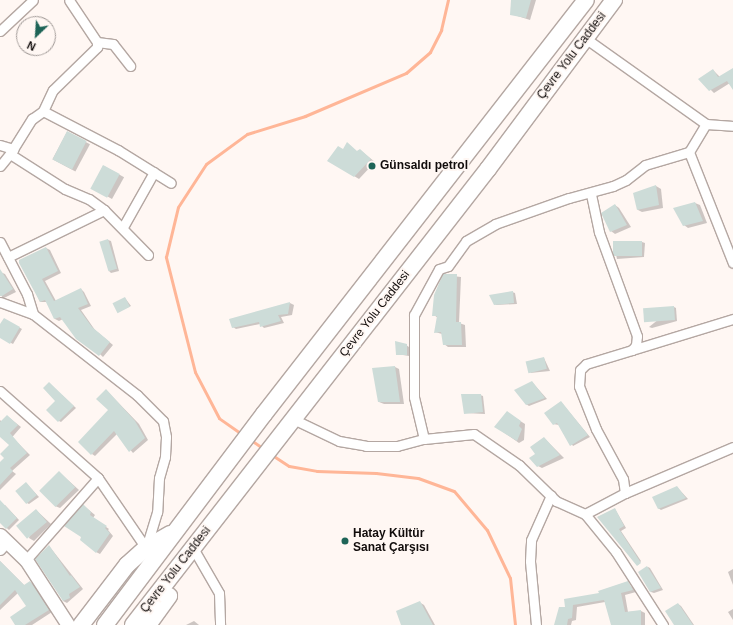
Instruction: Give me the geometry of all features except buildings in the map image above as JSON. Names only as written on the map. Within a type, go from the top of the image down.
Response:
[{"type":"highway","name":"Çevre Yolu Caddesi","points":[[105,625],[179,530],[264,414],[586,0]]},
{"type":"highway","name":"Çevre Yolu Caddesi","points":[[133,625],[488,169],[614,0]]},
{"type":"highway","points":[[81,625],[127,565],[146,548],[179,530]]},
{"type":"highway","points":[[148,625],[172,591],[196,545]]},
{"type":"main road","points":[[2,542],[26,560],[68,625]]},
{"type":"street","points":[[0,31],[33,0]]},
{"type":"street","points":[[0,166],[12,151],[32,119],[43,111],[54,90],[97,48],[97,42],[69,0]]},
{"type":"street","points":[[585,38],[706,124],[733,126]]},
{"type":"street","points":[[97,42],[113,44],[130,66]]},
{"type":"street","points":[[43,111],[118,150],[171,183]]},
{"type":"street","points":[[424,439],[414,397],[414,315],[439,269],[448,266],[466,241],[496,224],[626,180],[645,165],[689,152],[706,124]]},
{"type":"street","points":[[0,145],[12,151],[64,188],[89,199],[104,210],[123,227],[148,255]]},
{"type":"street","points":[[689,152],[733,263]]},
{"type":"street","points":[[123,227],[154,172]]},
{"type":"street","points":[[591,193],[599,232],[634,323],[637,336],[636,345],[632,350]]},
{"type":"street","points":[[8,257],[104,210]]},
{"type":"street","points":[[0,242],[27,294],[33,314]]},
{"type":"street","points":[[0,302],[33,314],[137,395],[163,421],[166,437],[165,457],[159,478],[157,512],[146,548]]},
{"type":"street","points":[[625,493],[623,479],[596,429],[579,386],[580,370],[586,364],[733,319]]},
{"type":"street","points":[[0,391],[98,478],[146,548]]},
{"type":"street","points":[[293,419],[339,441],[366,446],[397,446],[424,439],[474,434],[519,465],[551,495],[572,510],[584,514],[620,557],[663,625]]},
{"type":"street","points":[[584,514],[625,493],[733,448]]},
{"type":"street","points":[[26,560],[98,478]]},
{"type":"street","points":[[536,625],[530,561],[531,540],[551,495]]},
{"type":"street","points":[[196,545],[219,593],[220,625]]},
{"type":"waterway","points":[[243,435],[219,418],[195,372],[166,257],[178,207],[206,164],[247,134],[305,116],[406,73],[430,52],[441,30],[448,0]]},
{"type":"waterway","points":[[251,440],[264,449]]},
{"type":"waterway","points":[[272,455],[289,466],[317,471],[376,473],[418,478],[454,491],[487,530],[510,578],[515,625]]},
{"type":"place","name":"Günsaldı petrol","points":[[372,166]]},
{"type":"place","name":"Hatay Kültür Sanat Çarşısı","points":[[345,541]]}]
